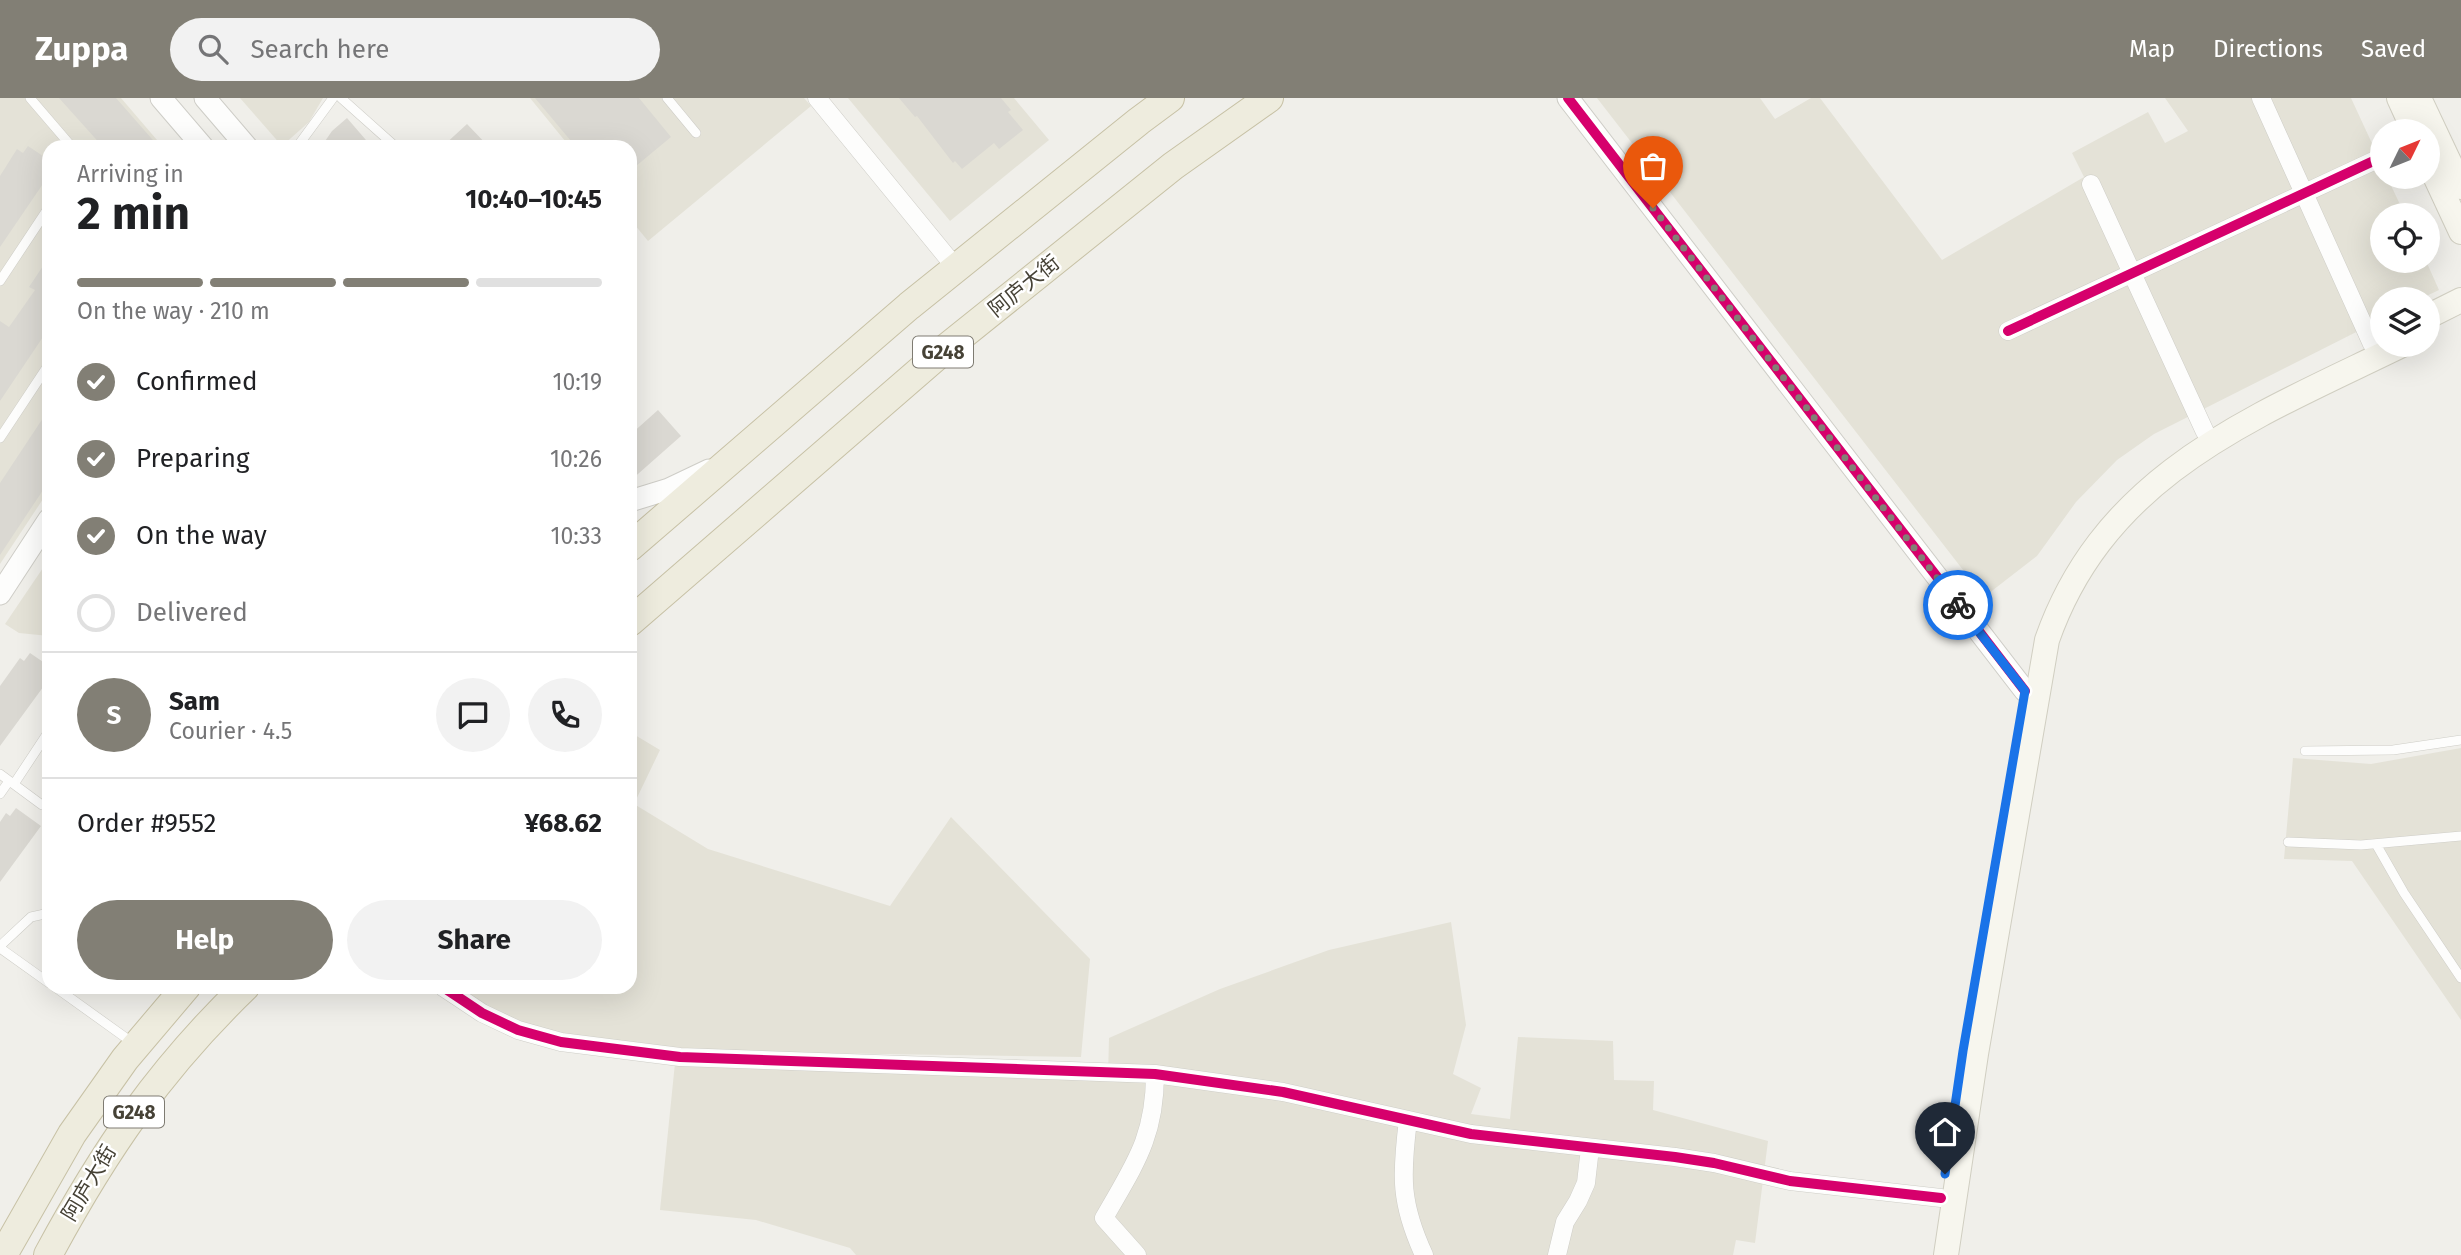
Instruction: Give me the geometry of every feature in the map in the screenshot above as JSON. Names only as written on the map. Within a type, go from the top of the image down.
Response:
[{"type":"highway","name":"G248","points":[[637,541],[909,306],[1170,98]]},
{"type":"highway","name":"阿庐大街","points":[[637,616],[945,349],[1173,166],[1269,98]]},
{"type":"highway","name":"G248","points":[[3,1255],[72,1134],[136,1045],[180,994]]},
{"type":"highway","name":"阿庐大街","points":[[48,1255],[80,1195],[136,1110],[185,1048],[238,994]]},
{"type":"main road","points":[[2399,98],[2409,119]]},
{"type":"main road","points":[[2419,98],[2461,187]]},
{"type":"main road","points":[[2440,187],[2461,232]]},
{"type":"main road","points":[[2440,310],[2461,300]]},
{"type":"main road","points":[[2440,326],[2461,316]]},
{"type":"main road","points":[[1933,1255],[1963,1051],[2025,691],[2035,637],[2045,608],[2075,553],[2093,528],[2133,484],[2177,449],[2205,432],[2288,386],[2370,345]]},
{"type":"main road","points":[[1946,1255],[1978,1040],[2047,640],[2056,613],[2070,586],[2103,536],[2152,485],[2185,460],[2294,397],[2377,357]]},
{"type":"street","points":[[161,98],[196,140]]},
{"type":"street","points":[[205,98],[241,140]]},
{"type":"street","points":[[817,98],[956,268]]},
{"type":"street","points":[[1568,98],[2025,691]]},
{"type":"street","points":[[2261,98],[2304,194],[2370,328]]},
{"type":"street","points":[[2008,331],[2370,163]]},
{"type":"street","points":[[2091,184],[2205,432]]},
{"type":"street","points":[[637,499],[669,489],[733,458]]},
{"type":"street","points":[[0,594],[42,530]]},
{"type":"street","points":[[454,994],[482,1013],[518,1030],[561,1042],[667,1056],[1156,1074],[1283,1092],[1471,1134],[1714,1163],[1790,1181],[1941,1198]]},
{"type":"street","points":[[1137,1255],[1104,1218],[1142,1151],[1153,1112],[1156,1074]]},
{"type":"street","points":[[1408,1120],[1403,1161],[1405,1204],[1424,1255]]},
{"type":"street","points":[[1557,1255],[1565,1222],[1586,1183],[1590,1148]]},
{"type":"lane","points":[[30,98],[66,140]]},
{"type":"lane","points":[[302,140],[333,98]]},
{"type":"lane","points":[[341,98],[388,140]]},
{"type":"lane","points":[[667,98],[696,133]]},
{"type":"lane","points":[[0,281],[42,218]]},
{"type":"lane","points":[[0,438],[42,375]]},
{"type":"lane","points":[[2305,751],[2393,750],[2461,740]]},
{"type":"lane","points":[[0,794],[12,783],[42,741]]},
{"type":"lane","points":[[0,774],[42,805]]},
{"type":"lane","points":[[2288,842],[2376,844],[2461,836]]},
{"type":"lane","points":[[2376,844],[2404,893],[2461,978]]},
{"type":"lane","points":[[42,915],[31,917],[0,947],[42,978]]},
{"type":"lane","points":[[2449,960],[2461,958]]},
{"type":"lane","points":[[65,994],[136,1045]]},
{"type":"shaded area","points":[[0,98],[121,98],[157,140],[42,140],[42,501],[0,564]]},
{"type":"shaded area","points":[[240,98],[323,98],[309,122],[289,140],[277,140]]},
{"type":"shaded area","points":[[530,98],[804,98],[811,106],[648,241],[637,228],[637,140],[564,140]]},
{"type":"shaded area","points":[[848,98],[1014,98],[1049,140],[950,221]]},
{"type":"shaded area","points":[[1597,98],[1760,98],[1775,119],[1811,98],[1820,98],[1942,260],[2084,177],[2072,153],[2148,112],[2165,143],[2188,131],[2165,98],[2351,98],[2370,139],[2370,189],[2393,189],[2399,203],[2370,203],[2370,273],[2431,273],[2438,287],[2370,287],[2370,325],[2154,434],[2117,460],[2076,502],[2037,556],[1984,597]]},
{"type":"shaded area","points":[[42,569],[42,635],[19,633],[5,624]]},
{"type":"shaded area","points":[[637,736],[660,750],[637,798]]},
{"type":"shaded area","points":[[2461,748],[2461,1020],[2352,861],[2284,859],[2293,758],[2371,764]]},
{"type":"shaded area","points":[[637,806],[708,849],[890,906],[951,817],[1090,959],[1081,1057],[682,1051],[590,1042],[512,1021],[465,994],[637,994]]},
{"type":"shaded area","points":[[1451,922],[1466,1025],[1453,1074],[1481,1088],[1471,1114],[1510,1119],[1518,1037],[1613,1041],[1614,1080],[1654,1081],[1653,1110],[1768,1141],[1755,1243],[1736,1240],[1733,1255],[856,1255],[850,1248],[756,1220],[660,1210],[675,1063],[1108,1076],[1109,1038],[1220,989],[1329,950]]},
{"type":"building","points":[[59,98],[116,98],[153,140],[97,140]]},
{"type":"building","points":[[535,98],[639,98],[671,137],[637,165],[637,140],[570,140]]},
{"type":"building","points":[[899,98],[1001,98],[1011,110],[1008,112],[1023,130],[999,149],[994,143],[962,169],[955,161],[953,163],[917,116],[915,117]]},
{"type":"building","points":[[347,118],[366,140],[326,140]]},
{"type":"building","points":[[467,124],[482,140],[450,140]]},
{"type":"building","points":[[28,146],[42,155],[42,185],[0,247],[0,176],[17,149],[23,153]]},
{"type":"building","points":[[42,268],[42,338],[0,401],[0,321],[9,327],[35,290],[29,287]]},
{"type":"building","points":[[658,410],[681,436],[637,475],[637,429]]},
{"type":"building","points":[[42,420],[42,492],[0,555],[0,483]]},
{"type":"building","points":[[30,653],[42,661],[42,689],[0,746],[0,686],[20,658],[24,661]]},
{"type":"building","points":[[16,808],[41,826],[0,882],[0,822],[6,813],[10,816]]},
{"type":"cycle path","points":[[1568,98],[2025,691]]},
{"type":"cycle path","points":[[2008,331],[2370,163]]},
{"type":"cycle path","points":[[454,994],[482,1013],[518,1030],[561,1042],[680,1057],[1155,1074],[1283,1092],[1471,1134],[1675,1157],[1790,1181],[1941,1198]]},
{"type":"way so far","points":[[1653,208],[1958,605]]},
{"type":"route","points":[[1945,1174],[1963,1051],[2025,691],[1958,605]]}]
